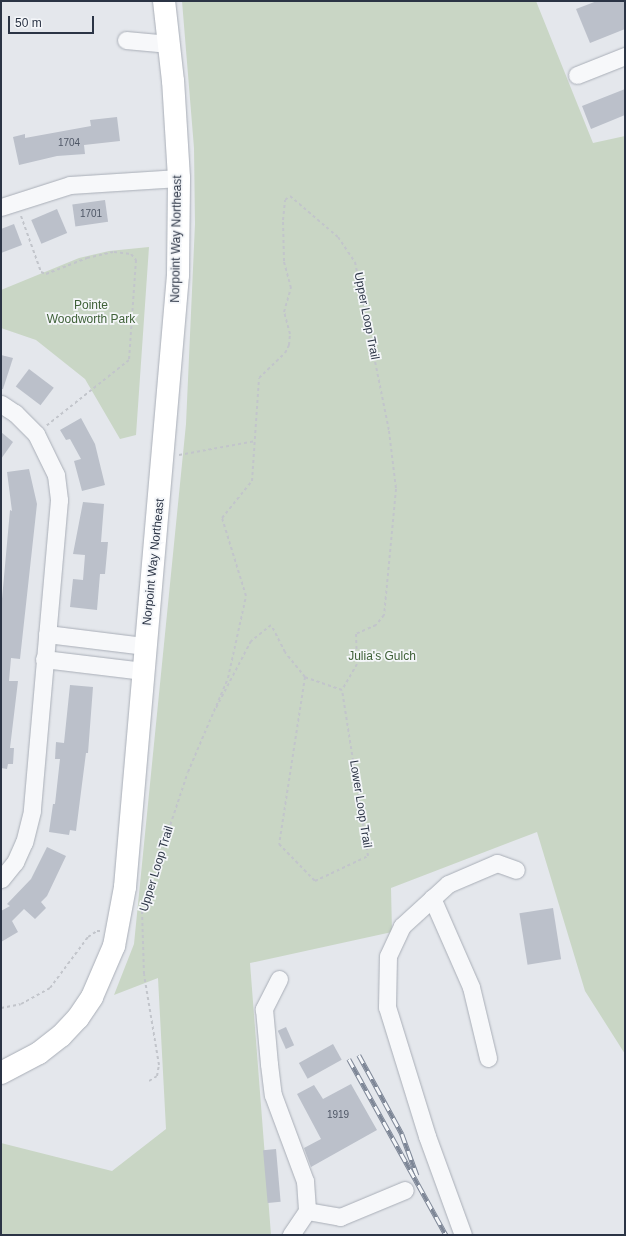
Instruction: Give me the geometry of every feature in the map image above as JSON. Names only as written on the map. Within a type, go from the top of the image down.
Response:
[{"type":"main road","name":"Norpoint Way Northeast","points":[[1,1073],[39,1053],[78,1018],[103,974],[118,933],[125,887],[145,646],[164,457],[178,275],[180,178],[164,1]]},
{"type":"street","points":[[126,40],[169,44]]},
{"type":"street","points":[[577,75],[625,56]]},
{"type":"street","points":[[9,204],[70,185],[93,182],[180,178]]},
{"type":"street","points":[[1,404],[15,413],[36,434],[56,475],[59,500],[32,811],[24,842],[15,862],[1,879]]},
{"type":"street","points":[[47,634],[145,646]]},
{"type":"street","points":[[86,662],[88,639]]},
{"type":"street","points":[[44,659],[86,662],[143,671]]},
{"type":"street","points":[[463,1235],[427,1136],[387,1007],[388,956],[402,926],[448,884],[497,863],[516,870]]},
{"type":"street","points":[[432,898],[470,987],[488,1058]]},
{"type":"street","points":[[279,979],[264,1009],[270,1072],[273,1095],[305,1181],[307,1211],[291,1235]]},
{"type":"street","points":[[307,1211],[340,1217],[405,1190]]},
{"type":"path","name":"Upper Loop Trail","points":[[149,1081],[157,1076],[160,1064],[144,974],[142,910],[188,772],[228,678],[246,596],[222,518],[252,481],[256,441],[259,378],[285,354],[289,346],[290,334],[284,312],[291,288],[284,261],[283,220],[285,200],[290,196],[338,237],[355,262],[389,431],[396,489],[384,615],[376,625],[356,634],[357,664],[342,690]]},
{"type":"path","points":[[9,204],[41,272],[46,274],[86,258],[114,252],[131,254],[136,260],[128,360],[36,434]]},
{"type":"path","points":[[164,457],[207,452],[256,441]]},
{"type":"path","name":"Upper Loop Trail","points":[[216,708],[251,641],[271,625],[285,652],[305,677]]},
{"type":"path","points":[[305,677],[342,690]]},
{"type":"path","name":"Lower Loop Trail","points":[[305,677],[279,844],[315,881],[368,856],[342,690]]},
{"type":"path","points":[[1,1008],[21,1004],[50,988],[88,937],[97,931],[118,933]]},
{"type":"green space","name":"Julia's Gulch","points":[[182,1],[536,1],[593,143],[625,136],[625,1054],[585,991],[537,832],[391,888],[392,932],[250,963],[271,1235],[1,1235],[1,1143],[112,1171],[166,1129],[158,978],[114,995],[134,944],[186,424],[195,224],[194,148]]},
{"type":"green space","name":"Pointe Woodworth Park","points":[[149,247],[136,435],[120,439],[85,379],[36,340],[1,328],[1,290],[79,258],[109,251]]},
{"type":"building","points":[[597,1],[625,1],[625,29],[590,43],[576,9]]},
{"type":"building","points":[[625,89],[625,115],[591,129],[582,106]]},
{"type":"building","points":[[117,117],[120,141],[84,145],[85,154],[57,156],[19,165],[13,137],[25,134],[25,138],[91,126],[90,120]]},
{"type":"building","points":[[105,200],[108,222],[75,226],[72,205]]},
{"type":"building","points":[[57,209],[67,233],[41,244],[31,220]]},
{"type":"building","points":[[14,224],[22,245],[1,253],[1,229]]},
{"type":"building","points":[[1,355],[13,358],[3,389],[1,389]]},
{"type":"building","points":[[29,369],[54,388],[41,405],[16,387]]},
{"type":"building","points":[[81,418],[95,444],[105,485],[82,491],[74,461],[81,459],[70,439],[66,440],[60,430]]},
{"type":"building","points":[[1,432],[13,442],[1,459]]},
{"type":"building","points":[[29,469],[37,504],[20,659],[11,658],[9,681],[18,681],[10,748],[14,748],[13,764],[8,764],[7,769],[1,768],[1,610],[10,510],[12,511],[7,472]]},
{"type":"building","points":[[83,502],[104,504],[101,542],[108,542],[105,574],[100,574],[97,610],[70,607],[73,579],[83,580],[85,555],[73,554]]},
{"type":"building","points":[[70,685],[93,687],[88,753],[86,753],[76,831],[70,830],[69,835],[49,832],[53,804],[55,804],[60,759],[55,759],[56,742],[64,743]]},
{"type":"building","points":[[47,847],[66,856],[47,896],[41,902],[46,908],[35,919],[24,909],[12,921],[18,932],[1,942],[1,911],[10,906],[7,904],[31,879]]},
{"type":"building","points":[[553,908],[561,959],[528,965],[519,913]]},
{"type":"building","points":[[286,1027],[294,1045],[286,1049],[278,1031]]},
{"type":"building","points":[[333,1044],[342,1060],[308,1079],[299,1063]]},
{"type":"building","points":[[351,1084],[377,1130],[311,1167],[304,1148],[321,1139],[297,1094],[314,1085],[323,1099]]},
{"type":"building","points":[[276,1149],[281,1202],[268,1203],[263,1150]]},
{"type":"railway","points":[[359,1055],[402,1134],[417,1175]]},
{"type":"railway","points":[[349,1059],[446,1235]]}]
